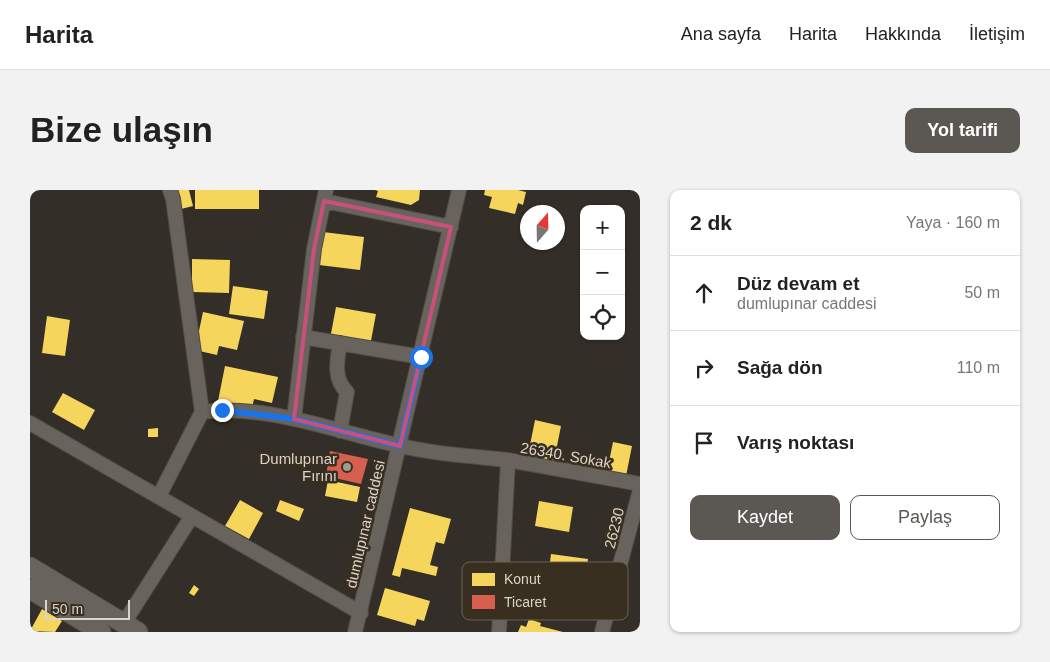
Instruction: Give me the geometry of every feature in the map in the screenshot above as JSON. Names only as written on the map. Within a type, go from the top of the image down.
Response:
[{"type":"main road","points":[[30,567],[131,628]]},
{"type":"main road","points":[[30,588],[101,632]]},
{"type":"street","points":[[159,496],[202,412],[173,199],[170,190]]},
{"type":"street","name":"dumlupınar caddesi","points":[[355,632],[459,190]]},
{"type":"street","points":[[294,419],[314,249],[325,195],[451,227]]},
{"type":"street","points":[[303,337],[421,357]]},
{"type":"street","points":[[340,343],[337,365],[339,385],[347,392],[340,431]]},
{"type":"street","points":[[202,412],[222,410],[294,419],[400,446],[508,460]]},
{"type":"street","points":[[30,423],[361,613]]},
{"type":"street","name":"26340. Sokak","points":[[503,562],[508,460],[640,484]]},
{"type":"street","name":"26230","points":[[621,562],[640,490]]},
{"type":"street","points":[[131,628],[192,516]]},
{"type":"highlighted area","points":[[324,201],[451,227],[400,446],[294,419],[314,249]]},
{"type":"building: Konut","points":[[177,190],[189,190],[193,206],[181,209]]},
{"type":"building: Konut","points":[[195,190],[259,190],[259,209],[195,209]]},
{"type":"building: Konut","points":[[375,190],[420,190],[419,200],[411,205],[376,197],[378,191]]},
{"type":"building: Konut","points":[[485,190],[518,190],[526,192],[523,205],[518,203],[515,214],[489,208],[492,197],[484,195]]},
{"type":"building: Konut","points":[[323,232],[364,237],[360,270],[319,265]]},
{"type":"building: Konut","points":[[192,259],[230,260],[229,293],[192,292]]},
{"type":"building: Konut","points":[[233,286],[268,291],[264,319],[229,314]]},
{"type":"building: Konut","points":[[336,307],[376,314],[370,346],[330,339]]},
{"type":"building: Konut","points":[[203,312],[244,321],[237,350],[219,346],[217,355],[195,350]]},
{"type":"building: Konut","points":[[47,316],[70,320],[65,356],[42,353]]},
{"type":"building: Konut","points":[[225,366],[278,377],[272,403],[254,399],[252,408],[218,401]]},
{"type":"building: Konut","points":[[63,393],[95,410],[84,430],[52,412]]},
{"type":"building: Konut","points":[[535,420],[561,426],[554,461],[528,455]]},
{"type":"building: Konut","points":[[158,428],[158,437],[148,437],[148,429]]},
{"type":"building: Konut","points":[[613,442],[632,446],[626,476],[607,472]]},
{"type":"building: Konut","points":[[328,480],[360,487],[357,502],[325,496]]},
{"type":"building: Konut","points":[[240,500],[263,513],[249,539],[225,526]]},
{"type":"building: Konut","points":[[280,500],[304,509],[299,521],[276,511]]},
{"type":"building: Konut","points":[[539,501],[573,507],[569,532],[535,526]]},
{"type":"building: Konut","points":[[410,508],[451,519],[444,544],[436,542],[430,565],[438,567],[436,576],[402,568],[400,577],[392,575]]},
{"type":"building: Konut","points":[[551,554],[588,559],[588,562],[550,562]]},
{"type":"building: Konut","points":[[194,585],[199,589],[194,596],[189,593]]},
{"type":"building: Konut","points":[[385,588],[430,601],[424,621],[417,619],[415,626],[377,615]]},
{"type":"building: Konut","points":[[42,609],[62,621],[55,632],[30,631]]},
{"type":"building: Konut","points":[[529,620],[532,620],[541,623],[540,626],[563,632],[518,632],[521,625],[526,627]]},
{"type":"building: Ticaret","name":"Dumlupınar Fırını","points":[[330,451],[368,459],[361,484],[326,476]]},
{"type":"place","name":"Dumlupınar Fırını","points":[[347,467]]},
{"type":"route","points":[[222,410],[294,419],[400,446],[421,357]]}]
